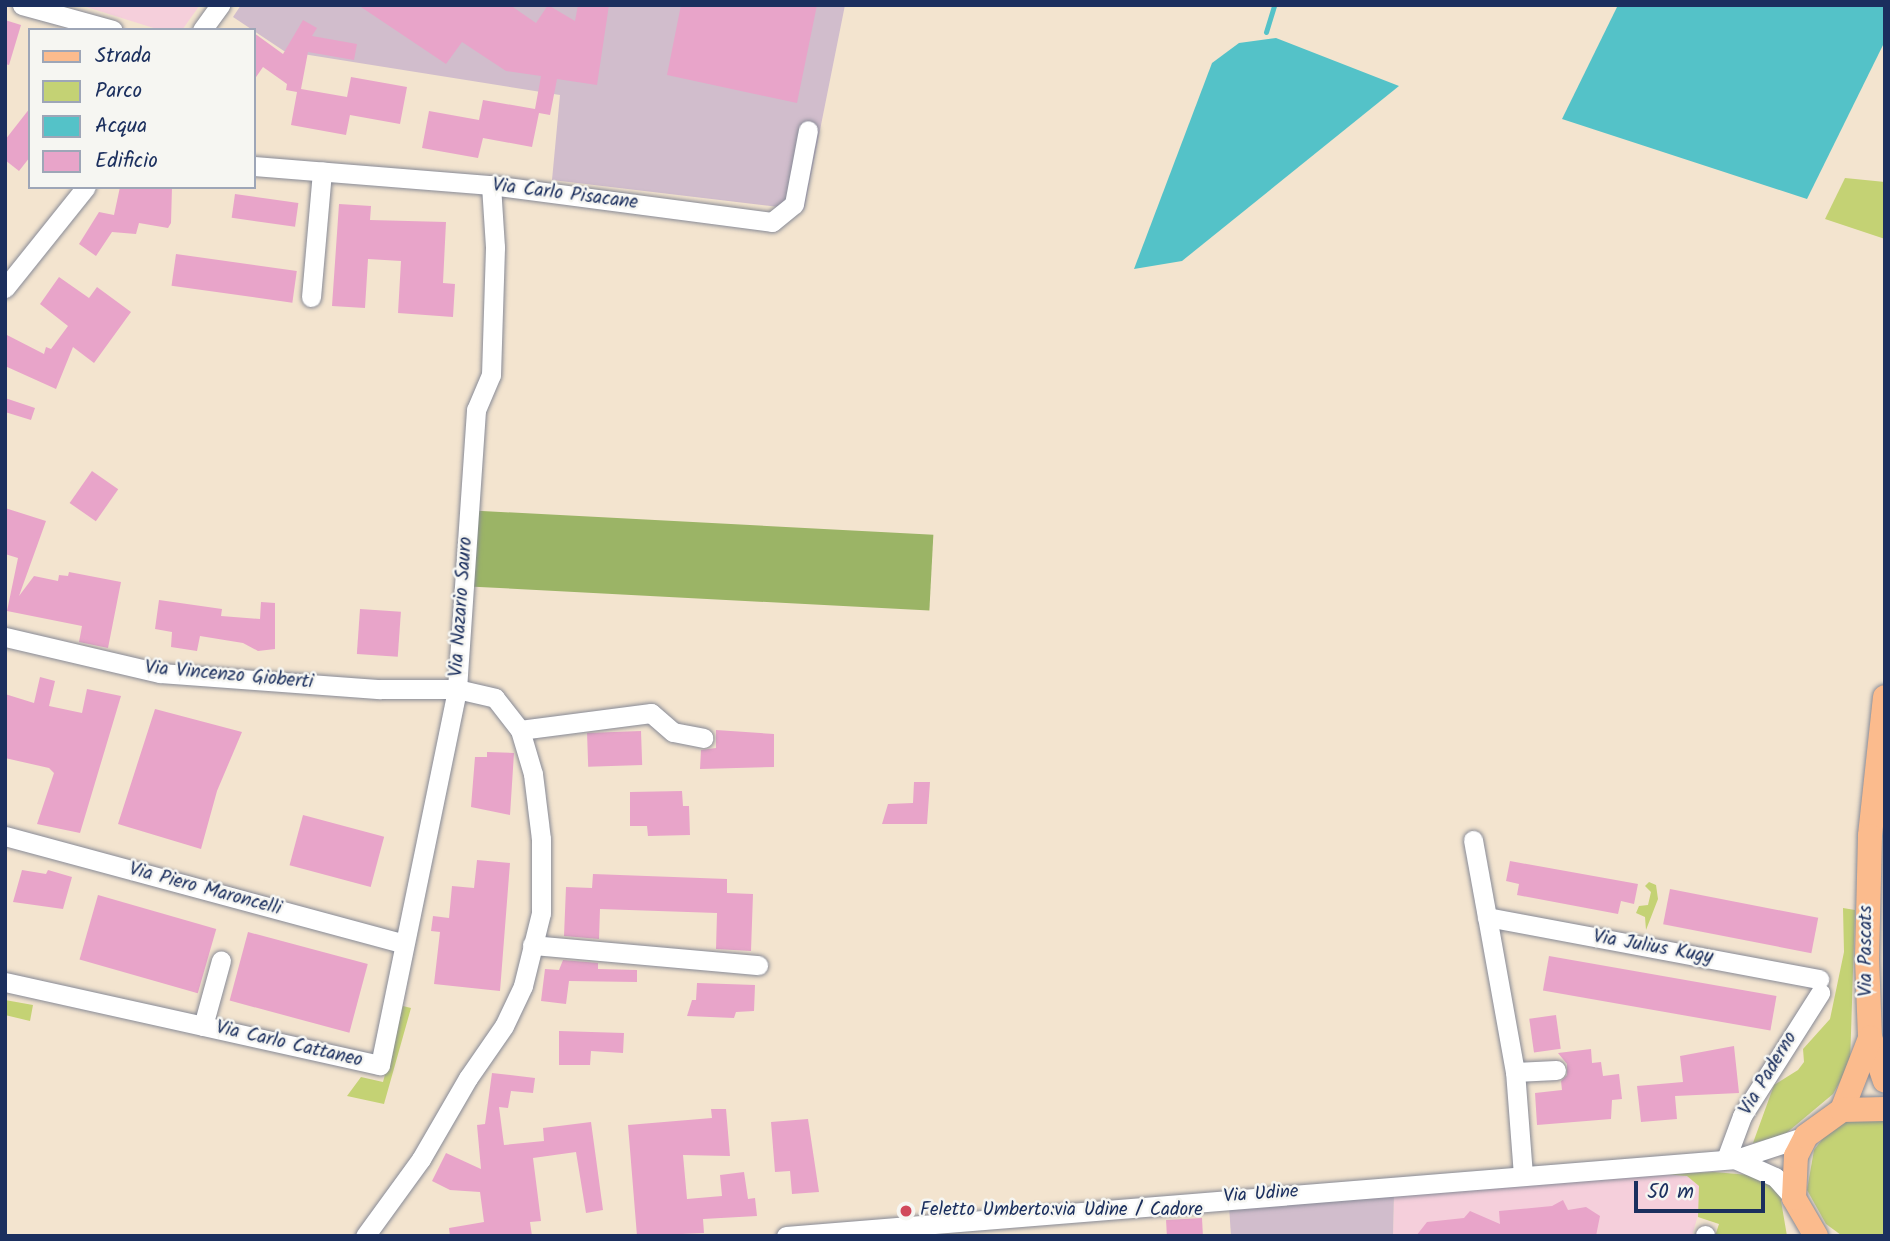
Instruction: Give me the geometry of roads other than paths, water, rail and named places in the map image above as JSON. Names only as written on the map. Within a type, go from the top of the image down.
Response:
[{"type":"main road","name":"Via Pascats","points":[[1885,697],[1870,836],[1870,1037],[1885,1082]]},
{"type":"main road","name":"Via Pascats","points":[[1842,1110],[1870,1037]]},
{"type":"main road","points":[[1808,1232],[1794,1198],[1794,1166],[1807,1136],[1842,1110],[1885,1109]]},
{"type":"street","points":[[22,5],[106,28]]},
{"type":"street","points":[[203,28],[220,5]]},
{"type":"street","name":"Via Carlo Pisacane","points":[[256,166],[491,186],[772,222],[794,204],[808,130]]},
{"type":"street","points":[[311,297],[321,171]]},
{"type":"street","name":"Via Nazario Sauro","points":[[365,1236],[421,1159],[468,1078],[504,1026],[523,986],[541,913],[541,839],[533,774],[520,730],[495,698],[457,689],[476,410],[491,375],[495,247],[491,186]]},
{"type":"street","points":[[5,288],[84,189]]},
{"type":"street","name":"Via Vincenzo Gioberti","points":[[5,636],[160,673],[380,689],[457,689]]},
{"type":"street","points":[[404,944],[457,689]]},
{"type":"street","points":[[520,730],[651,713],[673,732],[703,738]]},
{"type":"street","name":"Via Piero Maroncelli","points":[[5,836],[404,944]]},
{"type":"street","points":[[1473,840],[1514,1072],[1523,1175]]},
{"type":"street","name":"Via Julius Kugy","points":[[1487,917],[1819,986]]},
{"type":"street","name":"Via Carlo Cattaneo","points":[[5,982],[380,1065],[404,944]]},
{"type":"street","points":[[532,945],[758,965]]},
{"type":"street","name":"Via Carlo Cattaneo","points":[[203,1026],[221,960]]},
{"type":"street","name":"Via Paderno","points":[[1731,1159],[1742,1116],[1819,986]]},
{"type":"street","points":[[1514,1072],[1556,1070]]},
{"type":"street","name":"Via Udine","points":[[786,1236],[884,1231],[1731,1159],[1807,1136]]},
{"type":"street","name":"Via Udine","points":[[1731,1159],[1775,1177],[1794,1198]]},
{"type":"water","points":[[1618,5],[1885,5],[1885,41],[1807,199],[1562,119]]},
{"type":"water","points":[[1276,38],[1399,86],[1182,261],[1134,269],[1212,63],[1239,43]]},
{"type":"waterway","points":[[1266,32],[1274,5]]},
{"type":"place","name":"Feletto Umberto:via Udine / Cadore","points":[[906,1211]]}]
